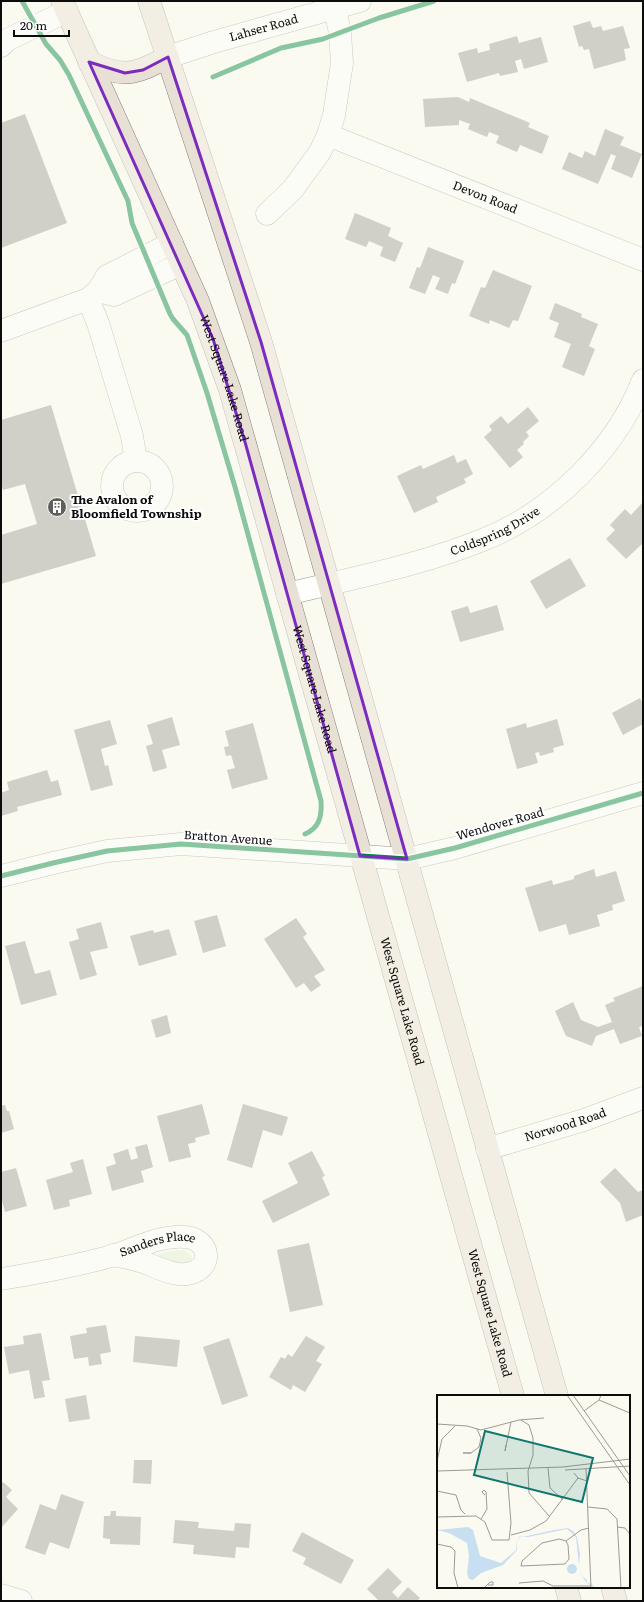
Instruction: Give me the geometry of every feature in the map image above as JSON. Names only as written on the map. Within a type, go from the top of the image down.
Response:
[{"type":"highway","points":[[149,1],[249,301],[330,584],[557,1395]]},
{"type":"highway","name":"West Square Lake Road","points":[[65,6],[172,243],[213,339],[230,390],[513,1395]]},
{"type":"highway","points":[[89,62],[104,69],[126,73],[143,70],[168,57]]},
{"type":"highway","points":[[566,1588],[570,1601]]},
{"type":"highway","points":[[612,1588],[616,1601]]},
{"type":"street","name":"Lahser Road","points":[[168,57],[214,42],[360,1]]},
{"type":"street","points":[[1,46],[7,40],[65,6]]},
{"type":"street","points":[[267,214],[293,189],[320,152],[328,135],[334,115],[342,63],[340,33],[335,9]]},
{"type":"street","name":"Devon Road","points":[[328,135],[643,260]]},
{"type":"street","points":[[136,461],[132,436],[98,323],[93,295],[107,276],[172,243]]},
{"type":"street","points":[[1,331],[93,295],[114,295],[181,264]]},
{"type":"street","name":"Coldspring Drive","points":[[287,594],[412,563],[462,548],[487,539],[531,513],[557,495],[582,472],[608,442],[626,416],[643,380]]},
{"type":"street","name":"Wendover Road","points":[[360,856],[407,859],[463,846],[643,794]]},
{"type":"street","name":"Bratton Avenue","points":[[1,876],[107,851],[180,844],[360,856]]},
{"type":"street","name":"Norwood Road","points":[[487,1149],[584,1120],[643,1098]]},
{"type":"street","name":"Sanders Place","points":[[1,1278],[57,1269],[113,1255]]},
{"type":"street","points":[[1,1595],[21,1601]]},
{"type":"highlighted area","points":[[168,57],[261,342],[407,859],[360,856],[245,442],[213,339],[89,62],[125,73],[143,70]]},
{"type":"green space","points":[[184,1250],[191,1255],[192,1261],[181,1265],[153,1256],[170,1251]]},
{"type":"building","points":[[590,21],[593,28],[601,26],[603,31],[623,26],[630,48],[624,49],[626,60],[594,69],[589,49],[584,50],[582,46],[579,47],[573,26]]},
{"type":"building","points":[[517,36],[519,43],[541,37],[548,62],[524,69],[521,59],[515,61],[518,72],[500,76],[499,73],[467,82],[458,53],[477,48],[478,53],[490,50],[489,44]]},
{"type":"building","points":[[458,97],[469,102],[470,98],[530,123],[528,127],[549,136],[542,154],[520,145],[517,152],[496,143],[499,136],[489,132],[487,137],[468,129],[470,124],[459,120],[459,125],[425,127],[423,99]]},
{"type":"building","points":[[25,114],[67,223],[1,248],[1,123]]},
{"type":"building","points":[[605,129],[624,137],[620,145],[642,154],[632,178],[611,169],[616,156],[611,154],[598,184],[562,169],[569,152],[582,158],[585,151],[595,156]]},
{"type":"building","points":[[355,213],[391,228],[388,236],[403,243],[395,262],[380,256],[383,247],[369,241],[366,247],[345,239]]},
{"type":"building","points":[[428,247],[464,261],[455,284],[452,283],[448,294],[435,289],[440,278],[433,275],[425,294],[409,288],[417,267],[420,268]]},
{"type":"building","points":[[493,270],[532,286],[518,321],[513,320],[509,328],[490,320],[489,324],[469,316],[481,287],[485,288]]},
{"type":"building","points":[[555,303],[582,314],[581,317],[598,324],[589,346],[595,349],[584,376],[562,367],[571,344],[554,337],[559,323],[549,319]]},
{"type":"building","name":"The Avalon of Bloomfield Township","points":[[51,405],[96,556],[1,584],[1,535],[37,524],[25,484],[3,490],[1,482],[1,420]]},
{"type":"building","points":[[528,407],[539,421],[526,432],[529,436],[523,442],[524,444],[517,450],[523,457],[510,468],[484,437],[492,430],[489,426],[501,416],[508,424]]},
{"type":"building","points":[[454,455],[457,463],[466,459],[473,474],[464,479],[466,483],[436,497],[438,502],[414,513],[397,476],[421,465],[423,469]]},
{"type":"building","points":[[643,502],[643,543],[626,559],[606,539],[615,530],[610,525],[625,509],[631,515]]},
{"type":"building","points":[[570,558],[586,586],[546,609],[530,581]]},
{"type":"building","points":[[497,605],[504,630],[460,642],[451,611],[468,606],[470,613]]},
{"type":"building","points":[[640,698],[642,702],[643,701],[643,724],[623,735],[612,713]]},
{"type":"building","points":[[172,717],[180,745],[162,750],[167,768],[153,772],[146,746],[153,744],[147,725]]},
{"type":"building","points":[[557,719],[564,745],[553,748],[554,752],[540,756],[539,752],[535,753],[538,763],[517,769],[506,729],[526,723],[527,728]]},
{"type":"building","points":[[110,720],[117,744],[101,749],[105,766],[108,765],[113,785],[91,791],[74,730]]},
{"type":"building","points":[[253,723],[268,779],[232,789],[227,770],[235,768],[231,755],[226,756],[224,747],[229,746],[225,731]]},
{"type":"building","points":[[47,770],[51,782],[58,780],[62,795],[17,807],[18,811],[1,816],[1,793],[9,790],[7,782]]},
{"type":"building","points":[[594,869],[596,877],[616,871],[625,901],[612,905],[613,910],[597,915],[600,926],[569,935],[566,924],[539,932],[525,888],[552,880],[553,885],[574,879],[574,876]]},
{"type":"building","points":[[217,915],[226,946],[203,953],[194,921]]},
{"type":"building","points":[[296,918],[307,934],[303,937],[325,970],[314,976],[321,985],[311,992],[304,983],[296,988],[264,939]]},
{"type":"building","points":[[101,922],[108,948],[90,952],[97,975],[80,980],[69,942],[79,939],[76,929]]},
{"type":"building","points":[[169,929],[177,955],[139,966],[130,936],[153,930],[154,933]]},
{"type":"building","points":[[25,941],[35,974],[50,970],[57,995],[21,1005],[5,946]]},
{"type":"building","points":[[643,986],[643,1026],[639,1027],[642,1036],[620,1044],[614,1029],[596,1036],[592,1046],[566,1036],[555,1011],[573,1002],[581,1020],[598,1027],[612,1022],[605,1005],[615,1001],[613,998]]},
{"type":"building","points":[[167,1015],[171,1033],[156,1038],[151,1020]]},
{"type":"building","points":[[202,1104],[210,1134],[195,1138],[196,1142],[188,1144],[191,1157],[169,1162],[157,1116]]},
{"type":"building","points":[[243,1104],[288,1117],[282,1136],[263,1130],[252,1168],[227,1160]]},
{"type":"building","points":[[5,1105],[7,1111],[9,1111],[14,1129],[1,1133],[1,1106]]},
{"type":"building","points":[[147,1144],[153,1167],[141,1171],[144,1182],[112,1191],[106,1167],[116,1164],[113,1154],[128,1149],[131,1160],[138,1158],[135,1147]]},
{"type":"building","points":[[312,1151],[325,1176],[322,1177],[330,1195],[273,1223],[262,1201],[298,1183],[288,1163]]},
{"type":"building","points":[[83,1159],[92,1194],[69,1200],[70,1206],[54,1210],[46,1180],[73,1172],[70,1163]]},
{"type":"building","points":[[16,1168],[27,1206],[5,1212],[1,1197],[1,1172]]},
{"type":"building","points":[[615,1168],[638,1192],[643,1190],[643,1215],[626,1222],[620,1203],[600,1182]]},
{"type":"building","points":[[309,1243],[323,1305],[290,1312],[277,1250]]},
{"type":"building","points":[[106,1325],[111,1352],[100,1354],[102,1364],[89,1366],[88,1357],[74,1359],[70,1336],[87,1333],[86,1328]]},
{"type":"building","points":[[41,1333],[50,1380],[42,1381],[45,1397],[34,1399],[29,1370],[9,1374],[4,1347],[24,1344],[23,1336]]},
{"type":"building","points":[[135,1336],[180,1340],[177,1367],[133,1362]]},
{"type":"building","points":[[306,1336],[325,1347],[316,1361],[322,1364],[305,1392],[293,1385],[291,1390],[269,1377],[281,1357],[285,1359],[288,1354],[292,1357]]},
{"type":"building","points":[[229,1338],[248,1396],[222,1405],[203,1347]]},
{"type":"building","points":[[86,1395],[90,1419],[69,1422],[65,1399]]},
{"type":"building","points":[[134,1460],[152,1460],[151,1484],[133,1483]]},
{"type":"building","points":[[3,1482],[12,1490],[6,1497],[18,1509],[1,1528],[1,1484]]},
{"type":"building","points":[[61,1494],[84,1502],[69,1549],[50,1542],[45,1555],[25,1548],[40,1504],[56,1510]]},
{"type":"building","points":[[111,1511],[116,1511],[116,1516],[141,1517],[140,1545],[110,1544],[110,1539],[103,1538],[104,1516],[110,1516]]},
{"type":"building","points":[[175,1520],[199,1522],[198,1528],[234,1531],[235,1523],[251,1524],[249,1548],[236,1547],[235,1558],[193,1554],[194,1545],[173,1543]]},
{"type":"building","points":[[302,1532],[354,1560],[341,1584],[303,1564],[306,1558],[292,1551]]},
{"type":"building","points":[[388,1568],[402,1582],[392,1592],[398,1598],[408,1587],[420,1598],[417,1601],[379,1601],[367,1589]]},
{"type":"cycle path","points":[[22,1],[46,44],[60,60],[69,75],[128,201],[132,223],[170,314],[187,335],[207,393],[235,487],[321,801],[319,821],[314,829],[305,834]]},
{"type":"cycle path","points":[[213,77],[281,48],[323,39],[379,18],[434,1]]},
{"type":"cycle path","points":[[1,876],[107,851],[181,844],[407,859],[455,848],[643,793]]},
{"type":"place","name":"The Avalon of Bloomfield Township","points":[[57,507]]}]
